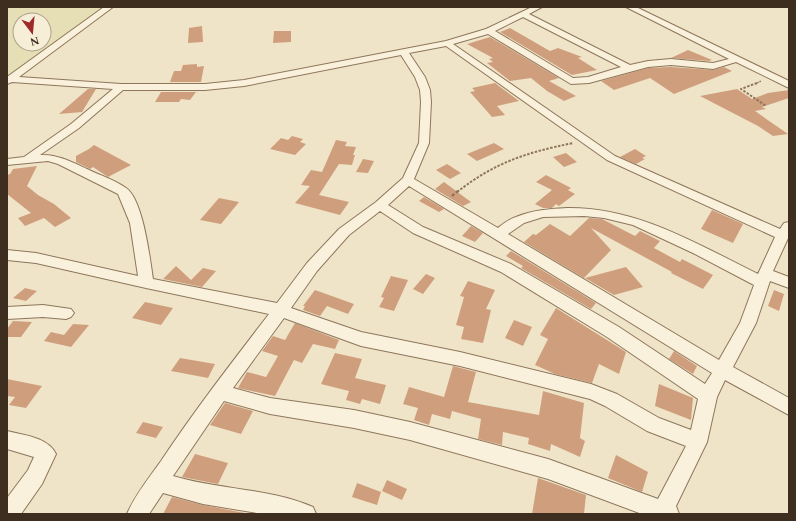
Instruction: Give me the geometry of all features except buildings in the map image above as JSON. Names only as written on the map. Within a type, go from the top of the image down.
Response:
[{"type":"street","points":[[9,80],[109,7]]},
{"type":"street","points":[[513,7],[629,68]]},
{"type":"street","points":[[9,80],[120,87],[205,87],[244,83],[447,43],[489,31],[538,7]]},
{"type":"street","points":[[630,7],[789,85]]},
{"type":"street","points":[[489,31],[571,81],[589,80],[629,68],[671,62],[713,66],[738,59]]},
{"type":"street","points":[[220,392],[270,406],[354,419],[410,431],[548,469],[664,513],[698,442],[708,396],[748,323],[763,278],[786,231],[669,183],[627,165],[606,154],[447,43]]},
{"type":"street","points":[[137,514],[191,432],[280,310],[329,247],[354,224],[380,205],[408,180],[424,143],[426,102],[425,90],[420,77],[404,52]]},
{"type":"street","points":[[28,160],[75,126],[120,87]]},
{"type":"street","points":[[7,162],[49,158],[62,162],[124,191],[129,199],[140,239],[146,283]]},
{"type":"street","points":[[408,180],[722,370],[789,407]]},
{"type":"street","points":[[380,205],[418,230],[506,268],[613,332],[708,396]]},
{"type":"street","points":[[499,234],[519,220],[543,213],[584,212],[604,214],[637,222],[763,278],[789,283]]},
{"type":"street","points":[[7,255],[36,258],[146,283],[280,310],[361,339],[460,359],[591,392],[611,400],[653,425],[698,442]]},
{"type":"street","points":[[7,312],[43,311],[66,313]]},
{"type":"street","points":[[7,440],[39,449],[46,454],[35,477],[8,514]]},
{"type":"street","points":[[158,481],[192,492],[232,500],[253,501],[292,509],[306,514]]},
{"type":"path","points":[[766,106],[741,89],[763,81],[778,79]]},
{"type":"path","points":[[445,202],[469,183],[503,163],[519,157],[585,140]]},
{"type":"shaded area","points":[[7,7],[105,7],[52,45],[52,12],[12,12],[12,52],[42,52],[7,77]]}]
